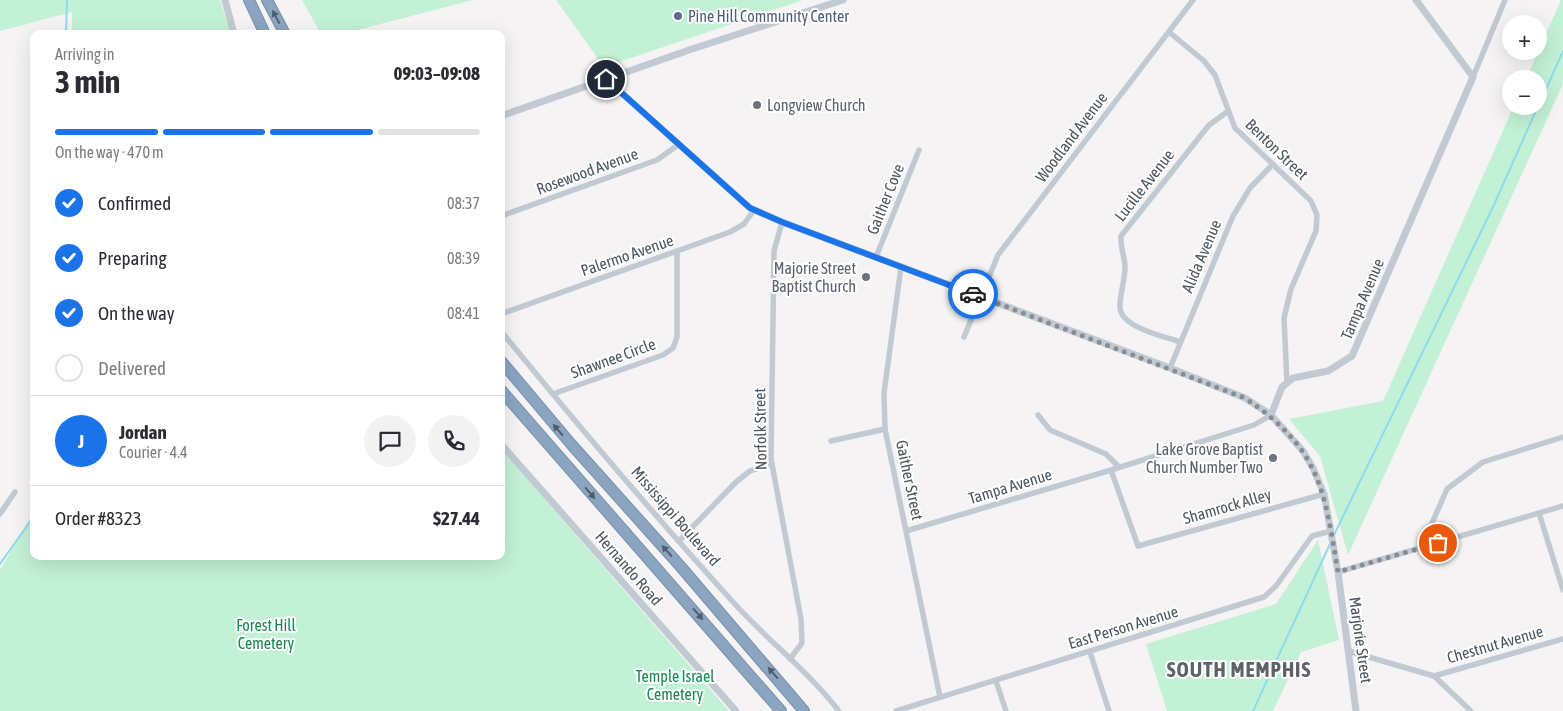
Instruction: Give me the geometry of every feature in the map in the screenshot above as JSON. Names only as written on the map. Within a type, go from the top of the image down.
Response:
[{"type":"highway","points":[[249,0],[264,30]]},
{"type":"highway","points":[[267,0],[283,30]]},
{"type":"highway","points":[[505,366],[565,438],[681,567],[804,711]]},
{"type":"highway","points":[[505,395],[781,711]]},
{"type":"street","points":[[225,0],[233,30]]},
{"type":"street","points":[[505,115],[843,0]]},
{"type":"street","name":"Woodland Avenue","points":[[964,337],[998,255],[1193,0]]},
{"type":"street","points":[[1416,0],[1473,77]]},
{"type":"street","points":[[1473,77],[1505,0]]},
{"type":"street","name":"Benton Street","points":[[1168,32],[1204,61],[1215,75],[1234,128],[1311,201],[1317,215],[1316,231],[1290,289],[1284,318],[1287,383]]},
{"type":"street","name":"Tampa Avenue","points":[[1287,383],[1293,378],[1328,371],[1352,356],[1473,77]]},
{"type":"street","name":"Marjorie Street","points":[[606,79],[678,145],[754,210],[1170,368],[1245,398],[1271,415],[1303,451],[1313,468],[1324,494],[1338,572],[1356,711]]},
{"type":"street","name":"Lucille Avenue","points":[[1180,342],[1136,326],[1126,321],[1121,315],[1120,307],[1125,266],[1120,246],[1121,236],[1209,125],[1227,112]]},
{"type":"street","name":"Rosewood Avenue","points":[[505,215],[657,160],[678,145]]},
{"type":"street","name":"Gaither Cove","points":[[876,257],[919,150]]},
{"type":"street","name":"Alida Avenue","points":[[1170,368],[1233,216],[1250,188],[1273,164]]},
{"type":"street","name":"Palermo Avenue","points":[[505,313],[738,229],[754,210]]},
{"type":"street","name":"Norfolk Street","points":[[782,222],[774,251],[772,464],[801,618],[802,643],[790,659]]},
{"type":"street","name":"Shawnee Circle","points":[[553,394],[663,355],[673,348],[677,337],[677,252]]},
{"type":"street","name":"Gaither Street","points":[[901,267],[884,393],[885,429],[940,698]]},
{"type":"street","name":"Mississippi Boulevard","points":[[505,335],[679,541],[735,604],[822,689],[839,711]]},
{"type":"street","points":[[1271,415],[1282,387],[1287,383]]},
{"type":"street","points":[[1038,415],[1050,430],[1106,454],[1119,467]]},
{"type":"street","name":"Tampa Avenue","points":[[906,531],[1254,425],[1271,415]]},
{"type":"street","points":[[831,441],[885,429]]},
{"type":"street","points":[[1421,548],[1447,489],[1483,462],[1563,437]]},
{"type":"street","name":"Hernando Road","points":[[505,449],[736,711]]},
{"type":"street","points":[[679,541],[736,482],[750,471],[772,464]]},
{"type":"street","name":"Shamrock Alley","points":[[1111,470],[1138,546],[1324,494]]},
{"type":"street","points":[[0,514],[15,492]]},
{"type":"street","points":[[1338,572],[1563,506]]},
{"type":"street","points":[[1539,513],[1563,590]]},
{"type":"street","name":"East Person Avenue","points":[[896,711],[1264,597],[1276,586],[1312,536],[1331,531]]},
{"type":"street","name":"Chestnut Avenue","points":[[1434,676],[1563,639]]},
{"type":"street","points":[[1348,651],[1434,676],[1471,711]]},
{"type":"street","points":[[1090,652],[1110,711]]},
{"type":"street","points":[[996,681],[1006,711]]},
{"type":"green space","points":[[0,0],[220,0],[230,30],[72,30],[72,12],[0,31]]},
{"type":"green space","points":[[302,0],[473,0],[357,30],[319,30]]},
{"type":"green space","points":[[556,0],[803,0],[604,67]]},
{"type":"green space","points":[[1561,0],[1563,0],[1563,84],[1348,555],[1320,456],[1289,419],[1383,401],[1510,115],[1547,115],[1547,70],[1530,70],[1534,60],[1547,60],[1547,32]]},
{"type":"green space","name":"Forest Hill Cemetery","points":[[505,454],[729,711],[0,711],[0,570],[30,518],[30,560],[505,560]]},
{"type":"green space","points":[[1318,540],[1339,640],[1301,652],[1273,711],[1167,711],[1146,644],[1276,604]]},
{"type":"waterway","points":[[66,30],[67,0]]},
{"type":"waterway","points":[[1547,87],[1563,51]]},
{"type":"waterway","points":[[1334,535],[1493,207],[1534,115]]},
{"type":"waterway","points":[[0,564],[30,522]]},
{"type":"waterway","points":[[1253,711],[1330,544]]},
{"type":"way so far","points":[[973,294],[1245,398],[1271,415],[1290,434],[1313,468],[1324,494],[1338,572],[1438,543]]},
{"type":"place","name":"Pine Hill Community Center","points":[[678,16]]},
{"type":"place","name":"Longview Church","points":[[757,105]]},
{"type":"place","name":"Majorie Street Baptist Church","points":[[866,277]]},
{"type":"place","name":"Lake Grove Baptist Church Number Two","points":[[1273,458]]},
{"type":"district","name":"SOUTH MEMPHIS","points":[[1239,669]]},
{"type":"route","points":[[606,79],[750,208],[782,222],[973,294]]},
{"type":"park label","name":"Temple Israel Cemetery","points":[[675,685]]}]
